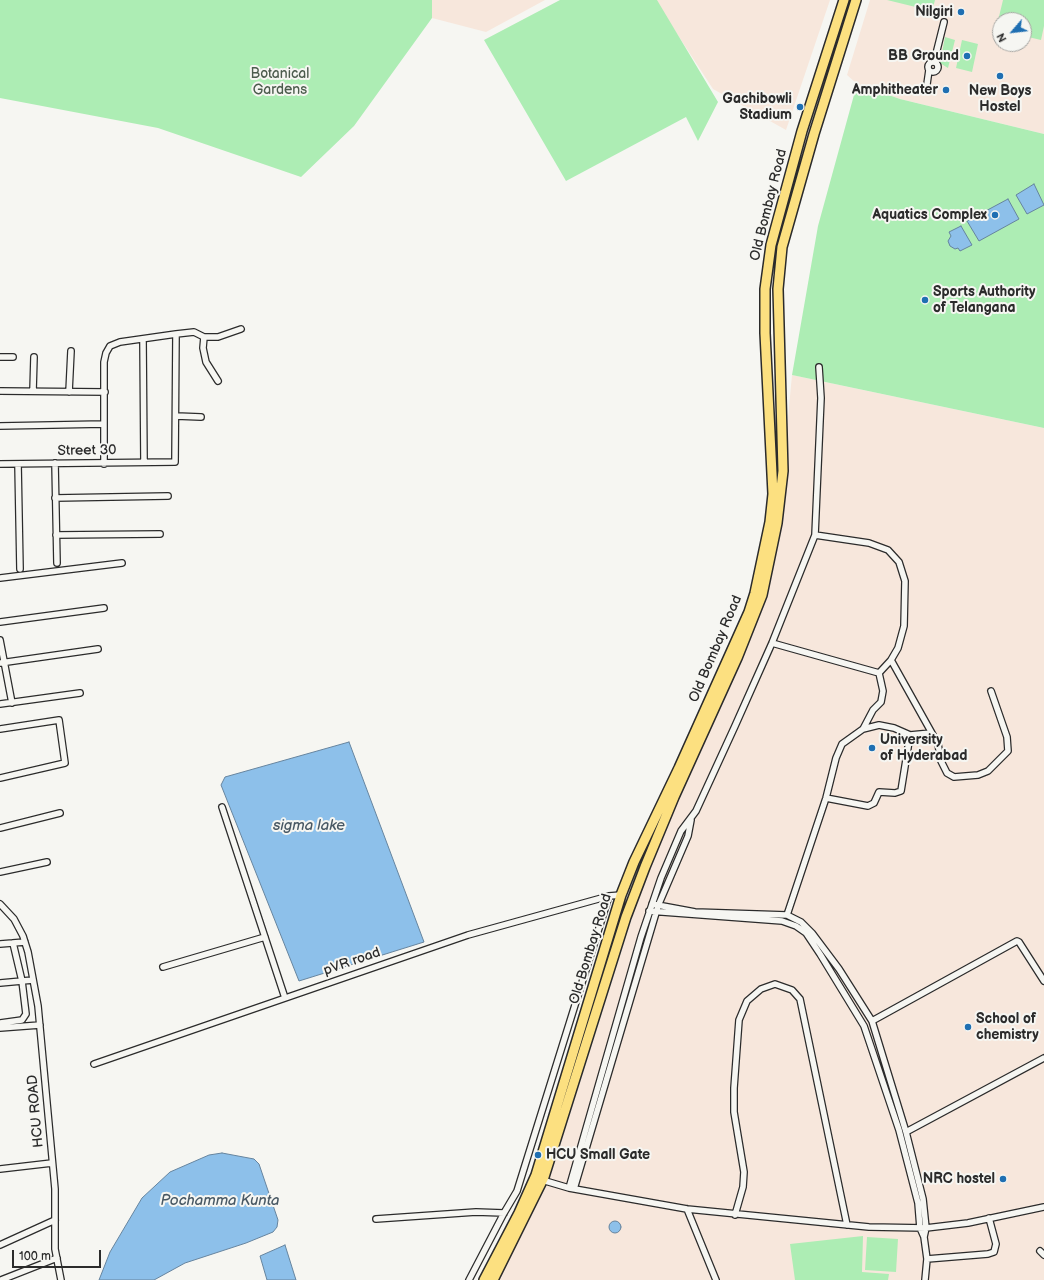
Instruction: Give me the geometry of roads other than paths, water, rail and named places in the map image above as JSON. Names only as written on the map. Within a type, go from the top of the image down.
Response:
[{"type":"main road","name":"Old Bombay Road","points":[[484,1280],[519,1213],[536,1175],[621,895],[634,862],[679,768],[749,612],[760,571],[773,494],[765,289],[772,244],[780,210],[815,91],[844,0]]},
{"type":"main road","name":"Old Bombay Road","points":[[493,1280],[542,1180],[633,898],[674,797],[734,665],[762,595],[777,523],[783,471],[778,290],[782,247],[790,213],[856,0]]},
{"type":"main road","points":[[815,91],[826,95]]},
{"type":"street","points":[[926,91],[930,70],[928,64],[934,62],[944,22]]},
{"type":"street","points":[[104,464],[104,362],[106,353],[110,346],[120,342],[194,332],[204,337],[218,337],[241,329]]},
{"type":"street","points":[[176,334],[176,416],[201,417]]},
{"type":"street","points":[[204,337],[203,348],[206,362],[218,381]]},
{"type":"street","points":[[143,340],[144,462]]},
{"type":"street","points":[[69,392],[71,351]]},
{"type":"street","points":[[0,357],[13,357]]},
{"type":"street","points":[[33,391],[34,357]]},
{"type":"street","points":[[572,1189],[658,906],[688,836],[691,819],[772,643],[815,535],[821,398],[819,367]]},
{"type":"street","points":[[0,391],[105,392]]},
{"type":"street","name":"Street 30","points":[[0,464],[175,462],[176,416]]},
{"type":"street","points":[[0,426],[104,424]]},
{"type":"street","points":[[55,463],[57,563]]},
{"type":"street","points":[[18,464],[20,569]]},
{"type":"street","points":[[55,498],[168,496]]},
{"type":"street","points":[[56,535],[160,534]]},
{"type":"street","points":[[815,535],[869,543],[888,550],[899,562],[905,581],[904,626],[898,648],[891,660],[879,673]]},
{"type":"street","points":[[0,578],[122,563]]},
{"type":"street","points":[[0,622],[104,608]]},
{"type":"street","points":[[0,640],[2,663],[12,703]]},
{"type":"street","points":[[772,643],[879,673]]},
{"type":"street","points":[[2,663],[98,649]]},
{"type":"street","points":[[891,660],[938,744],[941,761],[947,773],[954,777],[978,776],[988,770],[1008,751],[1009,747],[991,691]]},
{"type":"street","points":[[864,729],[873,710],[881,702],[883,691],[879,673]]},
{"type":"street","points":[[0,704],[80,693]]},
{"type":"street","points":[[0,729],[59,720],[65,763],[0,778]]},
{"type":"street","points":[[787,915],[826,798],[836,758],[842,744],[864,729],[879,725],[894,728],[910,735],[931,733]]},
{"type":"street","points":[[826,798],[868,806],[874,803],[879,792],[895,793],[901,791],[910,735]]},
{"type":"street","points":[[222,807],[285,998]]},
{"type":"street","points":[[0,828],[60,813]]},
{"type":"street","points":[[572,1189],[649,911],[681,831],[691,819]]},
{"type":"street","points":[[0,872],[48,862]]},
{"type":"street","name":"pVR road","points":[[94,1064],[468,935],[609,896],[621,895]]},
{"type":"street","points":[[469,1280],[520,1184],[609,896]]},
{"type":"street","name":"HCU ROAD","points":[[0,904],[14,919],[25,942],[33,980],[40,1026],[55,1189],[57,1258],[61,1280]]},
{"type":"street","points":[[652,904],[695,912],[787,915],[801,922],[817,939],[839,969],[872,1021],[906,1132],[923,1200],[926,1228],[924,1237]]},
{"type":"street","points":[[649,911],[657,913],[782,921],[796,926],[806,933],[864,1026],[899,1130],[918,1203],[920,1228],[924,1237],[927,1259],[925,1280]]},
{"type":"street","points":[[162,967],[265,937]]},
{"type":"street","points":[[872,1021],[1017,941],[1044,981]]},
{"type":"street","points":[[0,944],[25,942]]},
{"type":"street","points":[[0,1023],[20,1021],[26,1014],[22,981],[13,943]]},
{"type":"street","points":[[0,983],[33,980]]},
{"type":"street","points":[[735,1215],[743,1187],[744,1172],[734,1112],[734,1088],[739,1020],[747,1001],[761,989],[775,984],[792,990],[800,999],[847,1225]]},
{"type":"street","points":[[0,1028],[40,1026]]},
{"type":"street","points":[[906,1132],[1044,1058]]},
{"type":"street","points":[[0,1170],[52,1162]]},
{"type":"street","points":[[542,1180],[572,1189],[687,1209],[847,1225],[926,1228],[1044,1207]]},
{"type":"street","points":[[687,1209],[716,1280]]},
{"type":"street","points":[[376,1219],[476,1212],[504,1213]]},
{"type":"street","points":[[927,1259],[988,1254],[994,1252],[996,1244],[989,1218]]},
{"type":"street","points":[[0,1245],[55,1220]]},
{"type":"street","points":[[1,1280],[57,1258]]},
{"type":"water","points":[[1034,184],[1044,205],[1027,214],[1016,195]]},
{"type":"water","points":[[1008,199],[1019,219],[979,241],[967,221]]},
{"type":"water","points":[[961,226],[972,245],[960,251],[958,248],[955,249],[950,246],[948,241],[951,236],[949,232]]},
{"type":"water","name":"sigma lake","points":[[349,742],[424,942],[299,981],[221,785],[225,777]]},
{"type":"water","name":"Pochamma Kunta","points":[[222,1153],[254,1159],[259,1164],[278,1220],[277,1227],[273,1232],[246,1243],[185,1263],[154,1280],[99,1280],[110,1252],[142,1198],[170,1172],[209,1155]]},
{"type":"water","points":[[617,1221],[620,1222],[620,1232],[613,1233],[610,1232],[609,1225],[610,1222]]},
{"type":"water","points":[[285,1245],[296,1280],[267,1280],[260,1256]]},
{"type":"place","name":"Nilgiri","points":[[961,12]]},
{"type":"place","name":"BB Ground","points":[[967,56]]},
{"type":"place","name":"New Boys Hostel","points":[[1000,76]]},
{"type":"place","name":"Amphitheater","points":[[946,90]]},
{"type":"place","name":"Gachibowli Stadium","points":[[800,107]]},
{"type":"place","name":"Aquatics Complex","points":[[995,215]]},
{"type":"place","name":"Sports Authority of Telangana","points":[[925,300]]},
{"type":"place","name":"University of Hyderabad","points":[[872,748]]},
{"type":"place","name":"School of chemistry","points":[[968,1027]]},
{"type":"place","name":"HCU Small Gate","points":[[538,1155]]},
{"type":"place","name":"NRC hostel","points":[[1003,1179]]},
{"type":"park label","name":"Botanical Gardens","points":[[280,82]]}]
